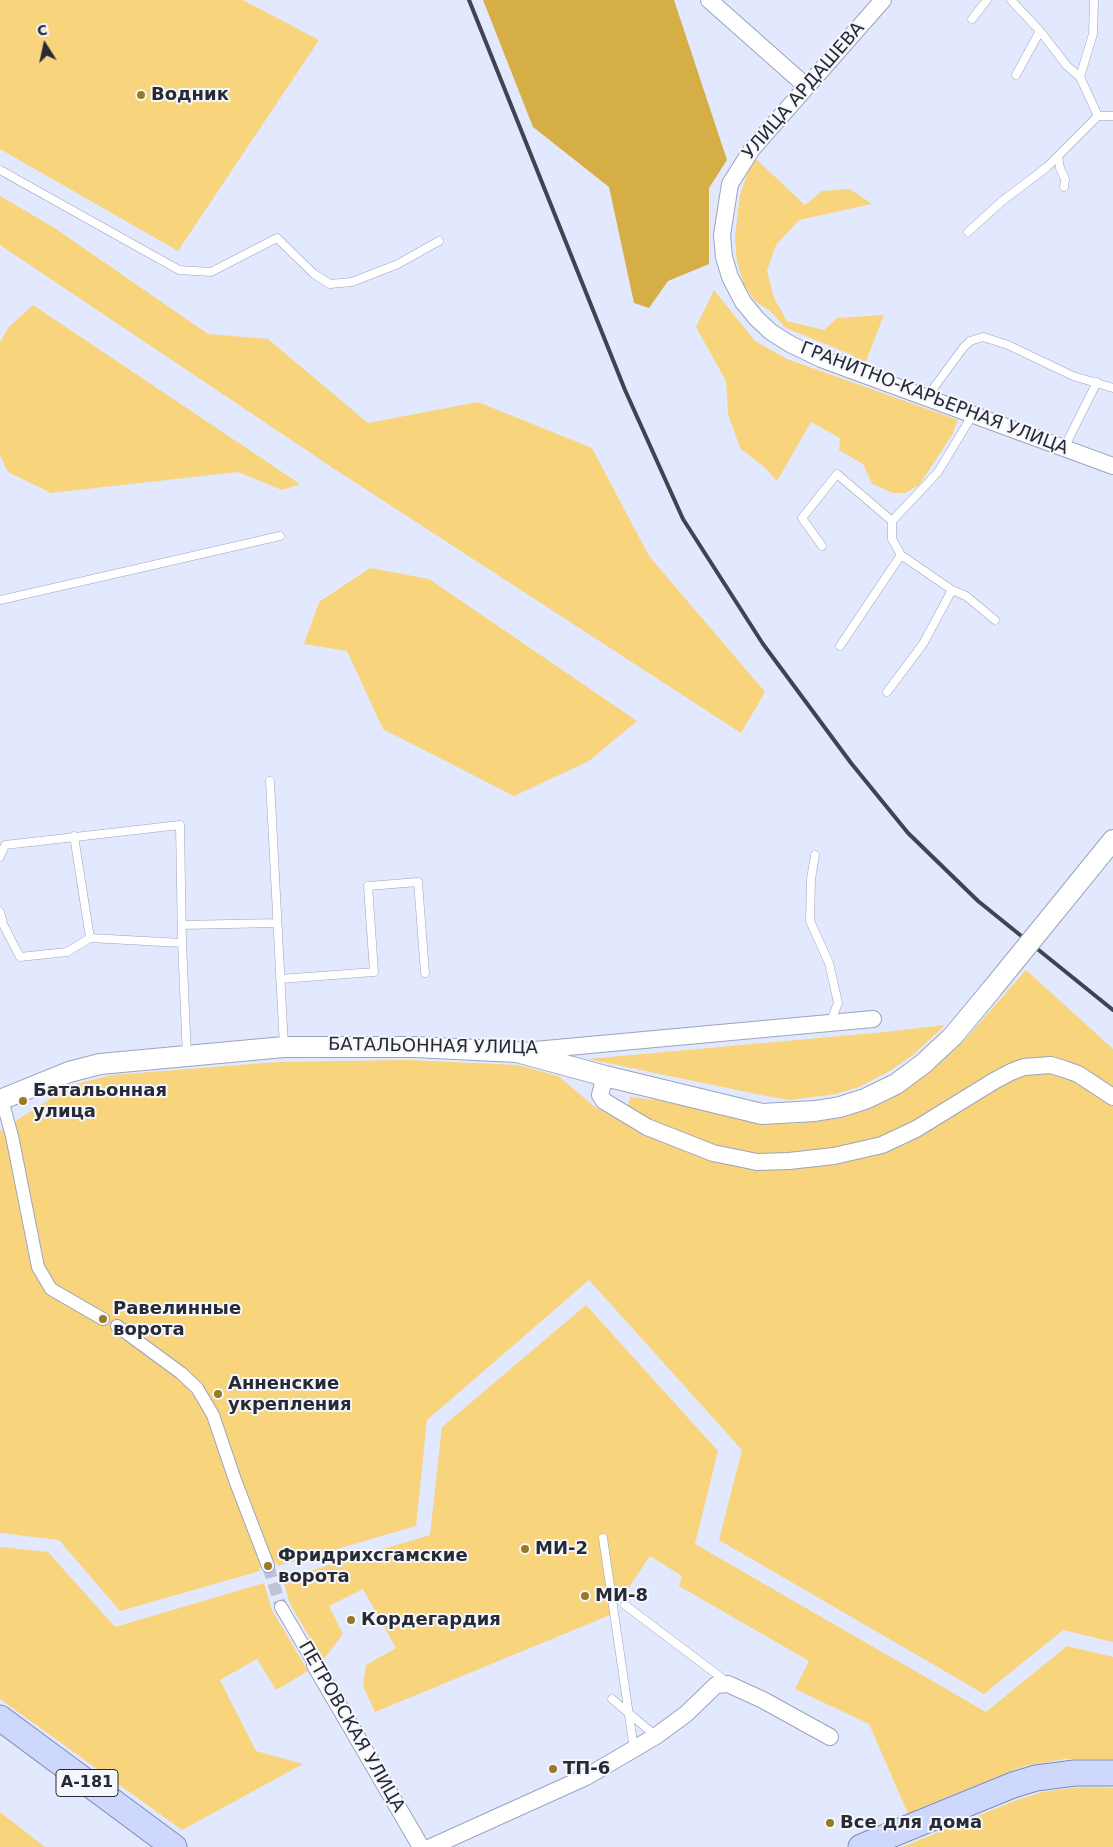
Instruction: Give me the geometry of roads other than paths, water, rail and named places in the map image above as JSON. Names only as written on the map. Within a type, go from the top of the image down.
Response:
[{"type":"main road","name":"А-181","points":[[2,1725],[174,1847]]},
{"type":"main road","points":[[862,1847],[1013,1785],[1036,1778],[1075,1773],[1113,1773]]},
{"type":"street","points":[[709,0],[806,86]]},
{"type":"street","name":"УЛИЦА АРДАШЕВА","points":[[730,184],[752,149],[883,0]]},
{"type":"street","name":"ГРАНИТНО-КАРЬЕРНАЯ УЛИЦА","points":[[730,184],[722,235],[724,256],[730,277],[743,302],[771,332],[822,359],[1113,466]]},
{"type":"street","points":[[517,1052],[605,1076],[762,1114],[815,1111],[840,1107],[864,1099],[896,1084],[923,1064],[953,1036],[1113,840]]},
{"type":"street","name":"БАТАЛЬОННАЯ УЛИЦА","points":[[1,1097],[69,1072],[100,1064],[284,1047],[414,1047],[517,1052],[872,1019]]},
{"type":"street","points":[[605,1076],[600,1095],[604,1101],[647,1127],[713,1153],[757,1162],[834,1156],[882,1145],[916,1129],[994,1081],[1024,1067],[1051,1066],[1064,1069],[1085,1078],[1113,1097]]},
{"type":"street","points":[[1,1097],[12,1136],[38,1267],[51,1289],[103,1319]]},
{"type":"street","points":[[117,1326],[182,1373],[197,1388],[214,1415],[235,1480],[268,1566]]},
{"type":"street","name":"ПЕТРОВСКАЯ УЛИЦА","points":[[281,1607],[421,1847]]},
{"type":"street","points":[[432,1847],[586,1777],[656,1736],[686,1714],[716,1685],[728,1684],[763,1700],[830,1738]]},
{"type":"lane","points":[[972,19],[987,0]]},
{"type":"lane","points":[[1011,0],[1040,31],[1067,66],[1080,77],[1098,116]]},
{"type":"lane","points":[[1080,77],[1093,34],[1094,0]]},
{"type":"lane","points":[[1016,75],[1040,31]]},
{"type":"lane","points":[[968,232],[1001,202],[1058,157],[1068,144],[1098,116],[1113,116]]},
{"type":"lane","points":[[1058,157],[1065,179],[1064,187]]},
{"type":"lane","points":[[0,170],[179,270],[211,272],[277,238],[314,274],[330,284],[352,282],[398,264],[439,241]]},
{"type":"lane","points":[[927,397],[962,348],[970,341],[983,337],[1008,345],[1073,376],[1113,388]]},
{"type":"lane","points":[[1064,448],[1096,382]]},
{"type":"lane","points":[[973,414],[938,472],[892,520],[892,539],[901,555],[952,590],[966,596],[995,620]]},
{"type":"lane","points":[[822,546],[802,518],[837,474],[892,520]]},
{"type":"lane","points":[[0,600],[280,536]]},
{"type":"lane","points":[[840,646],[901,555]]},
{"type":"lane","points":[[887,692],[923,644],[952,590]]},
{"type":"lane","points":[[270,781],[284,1047]]},
{"type":"lane","points":[[0,857],[5,845],[180,825],[182,943],[187,1056]]},
{"type":"lane","points":[[74,836],[90,938]]},
{"type":"lane","points":[[815,855],[811,879],[810,921],[829,963],[838,1003],[830,1023]]},
{"type":"lane","points":[[280,979],[374,972],[368,886],[418,882],[425,973]]},
{"type":"lane","points":[[0,912],[2,924],[20,957],[67,952],[90,938],[182,943]]},
{"type":"lane","points":[[182,925],[277,923]]},
{"type":"lane","points":[[603,1538],[634,1749]]},
{"type":"lane","points":[[625,1605],[728,1684]]},
{"type":"lane","points":[[612,1699],[656,1736]]},
{"type":"tunnel","points":[[268,1566],[281,1607]]},
{"type":"railway","points":[[469,0],[625,390],[683,519],[763,644],[851,763],[908,833],[978,901],[1113,1010]]},
{"type":"place","name":"Водник","points":[[141,95]]},
{"type":"place","name":"Батальонная улица","points":[[23,1101]]},
{"type":"place","name":"Равелинные ворота","points":[[103,1319]]},
{"type":"place","name":"Анненские укрепления","points":[[218,1394]]},
{"type":"place","name":"МИ-2","points":[[525,1549]]},
{"type":"place","name":"Фридрихсгамские ворота","points":[[268,1566]]},
{"type":"place","name":"МИ-8","points":[[585,1596]]},
{"type":"place","name":"Кордегардия","points":[[351,1620]]},
{"type":"place","name":"ТП-6","points":[[553,1769]]},
{"type":"place","name":"Все для дома","points":[[830,1823]]}]
